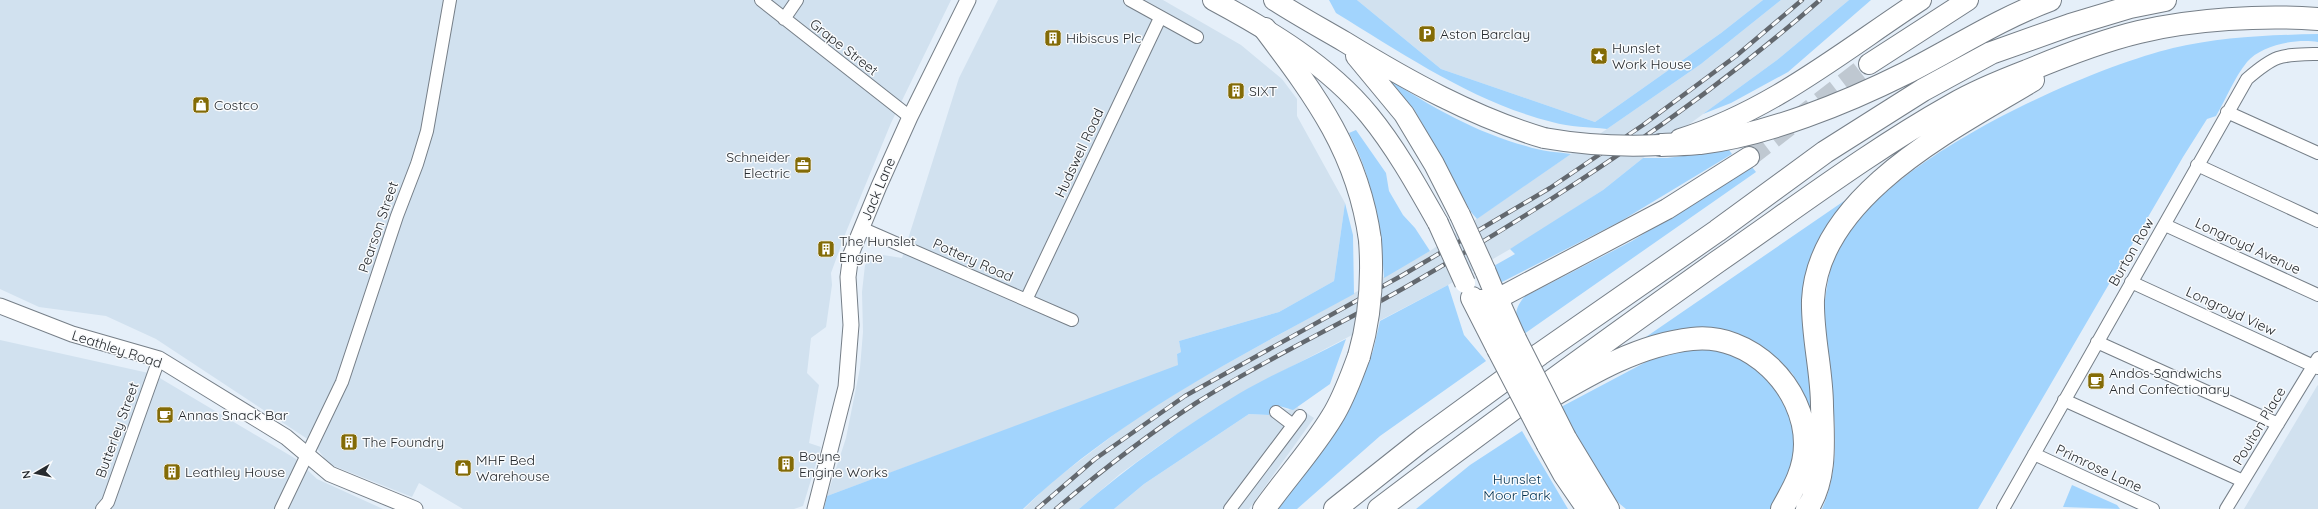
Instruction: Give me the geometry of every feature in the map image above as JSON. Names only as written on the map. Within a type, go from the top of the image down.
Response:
[{"type":"highway","points":[[1213,0],[1265,29],[1316,64],[1348,92],[1368,114],[1410,174],[1438,223],[1468,291],[1507,344],[1556,441],[1608,509]]},
{"type":"highway","points":[[1274,0],[1380,64],[1480,115],[1512,129],[1544,138],[1579,145],[1620,147],[1700,143],[1797,120],[1906,73],[1972,36],[2024,10],[2050,0]]},
{"type":"highway","points":[[1660,145],[1705,131],[1763,104],[1830,64],[1921,0]]},
{"type":"highway","points":[[1869,64],[1968,0]]},
{"type":"highway","points":[[1335,509],[1422,440],[1540,354],[1717,231],[1825,152],[1924,90],[1991,52],[2070,25],[2130,7],[2165,0]]},
{"type":"highway","points":[[1379,509],[1609,338],[1852,168],[1952,105],[1988,87],[2086,47],[2137,32],[2208,21],[2298,18],[2318,19]]},
{"type":"highway","points":[[1264,509],[1316,442],[1332,416],[1348,385],[1366,333],[1372,268],[1370,240],[1358,182],[1342,142],[1323,109],[1265,29]]},
{"type":"highway","points":[[1343,41],[1404,114],[1434,164],[1460,215],[1497,299],[1507,344]]},
{"type":"highway","points":[[1807,509],[1814,499],[1823,458],[1822,400],[1813,301],[1817,274],[1835,231],[1867,194],[1903,161],[2086,47]]},
{"type":"highway","points":[[1468,291],[1484,301],[1497,299],[1667,209],[1749,157]]},
{"type":"highway","points":[[1437,465],[1537,405],[1611,364],[1667,343],[1694,339],[1716,339],[1738,346],[1762,360],[1777,374],[1795,402],[1800,417],[1805,444],[1800,479],[1782,509]]},
{"type":"highway","points":[[1556,441],[1564,474],[1588,509]]},
{"type":"street","name":"Pearson Street","points":[[281,509],[342,382],[397,216],[417,164],[427,131],[450,0]]},
{"type":"street","name":"Grape Street","points":[[761,0],[910,117]]},
{"type":"street","points":[[784,19],[797,0]]},
{"type":"street","name":"Jack Lane","points":[[816,505],[846,387],[851,325],[848,277],[851,254],[910,117],[968,0]]},
{"type":"street","points":[[1130,0],[1196,37]]},
{"type":"street","name":"Hudswell Road","points":[[1026,300],[1160,18]]},
{"type":"street","name":"Burton Row","points":[[2003,509],[2247,79],[2264,64],[2282,55],[2318,54]]},
{"type":"street","points":[[2228,112],[2318,153]]},
{"type":"street","points":[[2197,166],[2318,221]]},
{"type":"street","name":"Longroyd Avenue","points":[[2165,225],[2318,295]]},
{"type":"street","name":"Pottery Road","points":[[861,228],[1072,320]]},
{"type":"street","name":"Longroyd View","points":[[2131,282],[2316,364]]},
{"type":"street","name":"Leathley Road","points":[[0,306],[72,334],[159,359],[286,437],[306,456],[330,474],[415,509]]},
{"type":"street","points":[[2097,342],[2278,424]]},
{"type":"street","name":"Butterley Street","points":[[102,509],[108,502],[159,359]]},
{"type":"street","name":"Poulton Place","points":[[2226,509],[2316,364]]},
{"type":"street","points":[[2064,400],[2243,481]]},
{"type":"street","points":[[1230,509],[1297,421],[1276,412]]},
{"type":"street","name":"Primrose Lane","points":[[2034,454],[2129,504],[2153,509]]},
{"type":"shaded area","points":[[0,0],[951,0],[891,123],[846,232],[831,273],[832,285],[826,327],[811,338],[807,373],[819,385],[809,443],[821,447],[803,506],[794,509],[463,509],[419,483],[412,497],[329,464],[312,442],[156,339],[106,316],[39,307],[0,289]]},
{"type":"shaded area","points":[[998,0],[1163,0],[1241,45],[1282,79],[1297,99],[1297,116],[1345,203],[1334,281],[1279,312],[1179,341],[1181,352],[1177,354],[1179,365],[827,496],[846,438],[860,368],[863,332],[862,292],[865,265],[872,259],[883,255],[902,258],[959,78]]},
{"type":"shaded area","name":"Aston Barclay","points":[[1357,0],[1763,0],[1721,33],[1595,122],[1441,69]]},
{"type":"shaded area","points":[[1781,0],[1849,0],[1777,60],[1643,158],[1603,190],[1531,237],[1448,285],[1241,393],[1167,440],[1120,474],[1079,509],[1024,509],[1049,484],[1136,418],[1201,378],[1430,251],[1701,64]]},
{"type":"shaded area","points":[[0,340],[153,374],[296,459],[317,479],[383,509],[0,509]]},
{"type":"shaded area","points":[[2318,385],[2318,509],[2244,509],[2317,386]]},
{"type":"shaded area","points":[[1276,405],[1288,410],[1297,407],[1314,418],[1249,509],[1114,509],[1144,484],[1249,414],[1269,415]]},
{"type":"green space","points":[[1329,0],[1357,0],[1441,69],[1595,122],[1721,33],[1763,0],[1781,0],[1701,64],[1607,129],[1559,124],[1523,113],[1467,90],[1414,61],[1336,13]]},
{"type":"green space","points":[[1849,0],[1871,0],[1788,72],[1731,103],[1703,114],[1777,60]]},
{"type":"green space","points":[[2318,34],[2318,42],[2290,42],[2261,51],[2253,56],[2242,68],[2216,116],[2207,119],[2183,157],[1978,509],[1822,509],[1830,487],[1834,464],[1835,441],[1832,395],[1824,325],[1824,306],[1829,276],[1845,238],[1877,200],[1921,165],[1973,132],[2028,103],[2083,79],[2133,60],[2173,48],[2209,41],[2245,37]]},
{"type":"green space","points":[[1388,79],[1437,109],[1490,134],[1537,149],[1571,154],[1477,219],[1471,212],[1414,109],[1386,82]]},
{"type":"green space","points":[[1356,130],[1386,173],[1389,191],[1403,215],[1415,228],[1430,251],[1384,278],[1381,241],[1370,186],[1349,133]]},
{"type":"green space","points":[[1729,150],[1732,154],[1621,221],[1502,282],[1498,282],[1492,267],[1515,254],[1510,249],[1603,190],[1643,158],[1667,158]]},
{"type":"green space","points":[[1752,167],[1756,172],[1521,336],[1516,311],[1524,297],[1632,241]]},
{"type":"green space","points":[[1863,188],[1823,238],[1818,413],[1810,413],[1803,392],[1792,373],[1761,348],[1643,339]]},
{"type":"green space","points":[[1345,203],[1353,235],[1354,294],[1224,365],[1139,417],[1099,445],[1060,476],[1023,509],[824,509],[827,496],[1178,365],[1177,354],[1181,352],[1179,341],[1279,312],[1334,281]]},
{"type":"green space","points":[[1448,285],[1464,335],[1486,361],[1380,436],[1297,509],[1274,509],[1358,388],[1373,351],[1380,321]]},
{"type":"green space","points":[[1346,339],[1330,384],[1293,410],[1276,405],[1269,415],[1249,414],[1144,484],[1114,509],[1079,509],[1117,478],[1198,419],[1240,393]]},
{"type":"green space","points":[[1702,347],[1716,348],[1726,351],[1748,362],[1764,375],[1778,390],[1788,408],[1794,427],[1796,448],[1793,468],[1785,489],[1770,509],[1626,509],[1605,488],[1596,475],[1561,407],[1661,354]]},
{"type":"green space","name":"Hunslet Moor Park","points":[[1522,431],[1568,509],[1416,509],[1470,465]]},
{"type":"green space","points":[[2072,485],[2117,505],[2120,509],[2063,507]]},
{"type":"tunnel","points":[[1749,157],[1869,64]]},
{"type":"railway","points":[[1037,509],[1095,459],[1185,396],[1401,276],[1550,188],[1643,125],[1736,56],[1802,0]]},
{"type":"railway","points":[[1056,509],[1124,454],[1196,403],[1276,357],[1411,284],[1518,220],[1571,186],[1622,152],[1723,79],[1772,41],[1820,0]]},
{"type":"place","name":"Aston Barclay","points":[[1427,34]]},
{"type":"place","name":"Hibiscus Plc","points":[[1053,38]]},
{"type":"place","name":"Hunslet Work House","points":[[1599,56]]},
{"type":"place","name":"SIXT","points":[[1236,91]]},
{"type":"place","name":"Costco","points":[[201,105]]},
{"type":"place","name":"Schneider Electric","points":[[803,165]]},
{"type":"place","name":"The Hunslet Engine","points":[[826,249]]},
{"type":"place","name":"Andos Sandwichs And Confectionary","points":[[2096,381]]},
{"type":"place","name":"Annas Snack Bar","points":[[165,415]]},
{"type":"place","name":"The Foundry","points":[[349,442]]},
{"type":"place","name":"Boyne Engine Works","points":[[786,464]]},
{"type":"place","name":"MHF Bed Warehouse","points":[[463,468]]},
{"type":"place","name":"Leathley House","points":[[172,472]]}]
